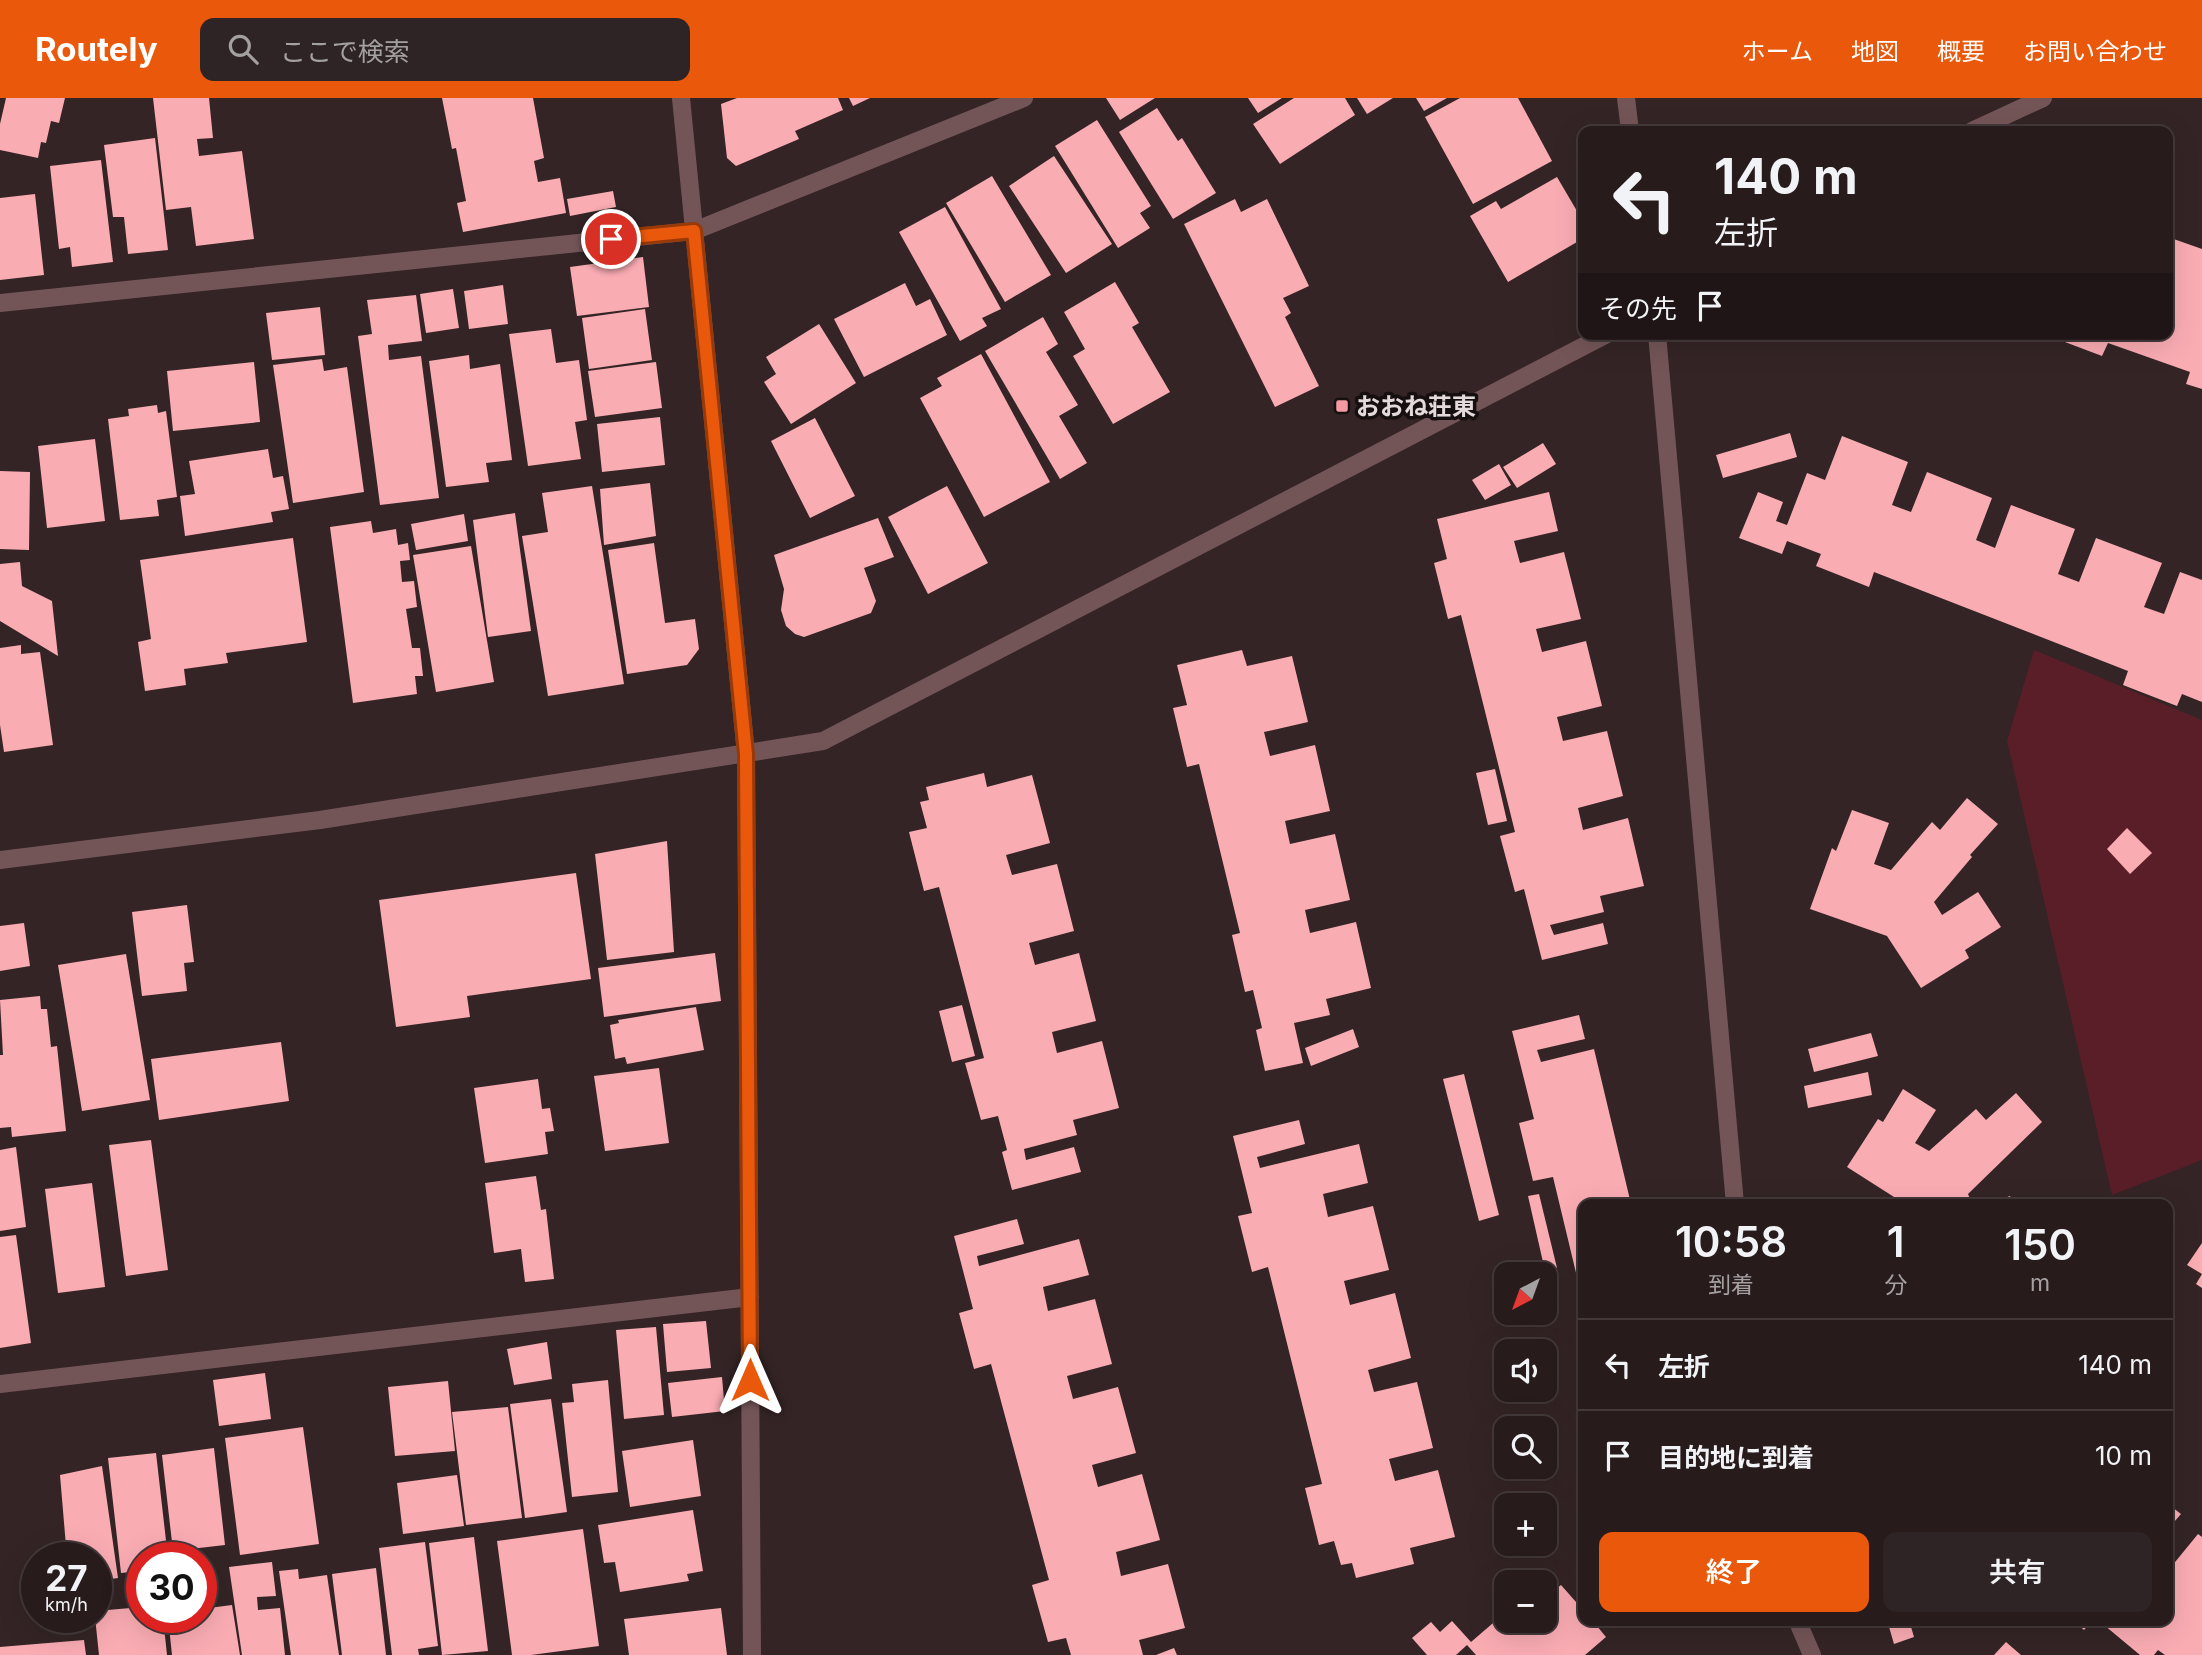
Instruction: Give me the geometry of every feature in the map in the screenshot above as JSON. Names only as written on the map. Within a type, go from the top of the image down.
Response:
[{"type":"street","points":[[681,98],[746,754],[752,1655]]},
{"type":"street","points":[[0,303],[694,231],[1024,98]]},
{"type":"street","points":[[1626,98],[1629,126]]},
{"type":"street","points":[[1983,126],[2043,98]]},
{"type":"street","points":[[0,860],[320,820],[823,741],[1595,340]]},
{"type":"street","points":[[1658,340],[1735,1199]]},
{"type":"street","points":[[0,1384],[750,1297]]},
{"type":"street","points":[[1800,1626],[1812,1655]]},
{"type":"shaded area","points":[[2034,650],[2202,720],[2202,1160],[2112,1195],[2007,741]]},
{"type":"building","points":[[6,98],[65,98],[59,123],[51,121],[46,143],[41,142],[38,158],[0,150],[0,124]]},
{"type":"building","points":[[153,98],[209,98],[213,138],[197,139],[199,156],[242,151],[254,239],[196,246],[191,207],[166,210]]},
{"type":"building","points":[[442,98],[533,98],[544,158],[534,161],[538,182],[560,178],[566,213],[463,232],[457,203],[466,201],[456,148],[452,149]]},
{"type":"building","points":[[737,98],[838,98],[843,110],[795,131],[799,139],[736,166],[727,158],[721,104]]},
{"type":"building","points":[[849,98],[870,98],[853,106]]},
{"type":"building","points":[[1106,98],[1155,98],[1120,120]]},
{"type":"building","points":[[1248,98],[1282,98],[1258,113]]},
{"type":"building","points":[[1294,98],[1345,98],[1355,115],[1280,164],[1253,124]]},
{"type":"building","points":[[1357,98],[1393,98],[1367,114]]},
{"type":"building","points":[[1416,98],[1447,98],[1424,111]]},
{"type":"building","points":[[1460,98],[1518,98],[1552,161],[1473,204],[1425,117]]},
{"type":"building","points":[[1157,108],[1178,141],[1182,138],[1216,193],[1173,219],[1119,132]]},
{"type":"building","points":[[1097,120],[1151,206],[1140,213],[1150,228],[1118,248],[1055,146]]},
{"type":"building","points":[[155,138],[168,250],[128,254],[124,217],[113,217],[104,145]]},
{"type":"building","points":[[1054,156],[1112,244],[1066,273],[1009,186]]},
{"type":"building","points":[[101,160],[113,262],[72,267],[70,247],[59,249],[50,166]]},
{"type":"building","points":[[992,176],[1051,275],[1005,302],[946,203]]},
{"type":"building","points":[[1557,177],[1578,213],[1578,241],[1508,282],[1470,216],[1496,201],[1501,209]]},
{"type":"building","points":[[613,191],[616,207],[570,216],[567,199]]},
{"type":"building","points":[[35,194],[44,275],[0,280],[0,198]]},
{"type":"building","points":[[1235,199],[1241,212],[1267,199],[1309,286],[1283,298],[1291,313],[1285,317],[1319,386],[1275,407],[1184,224]]},
{"type":"building","points":[[945,207],[1001,309],[982,318],[987,326],[960,341],[899,232]]},
{"type":"building","points":[[2173,239],[2202,249],[2202,389],[2186,384],[2190,372],[2108,343],[2102,356],[2060,340],[2173,340]]},
{"type":"building","points":[[643,257],[649,307],[577,316],[570,267]]},
{"type":"building","points":[[1115,282],[1139,323],[1132,327],[1170,392],[1113,424],[1073,356],[1085,349],[1064,312]]},
{"type":"building","points":[[905,283],[916,306],[930,299],[947,335],[864,377],[834,319]]},
{"type":"building","points":[[503,285],[508,324],[469,329],[464,291]]},
{"type":"building","points":[[453,289],[459,328],[426,333],[420,294]]},
{"type":"building","points":[[416,295],[422,341],[388,345],[389,360],[421,356],[439,498],[380,505],[358,336],[372,334],[367,300]]},
{"type":"building","points":[[320,307],[325,355],[272,360],[266,313]]},
{"type":"building","points":[[645,309],[652,360],[589,369],[582,318]]},
{"type":"building","points":[[1043,317],[1058,344],[1046,352],[1078,405],[1059,416],[1087,463],[1060,479],[985,351]]},
{"type":"building","points":[[819,324],[856,383],[791,424],[764,382],[776,374],[766,357]]},
{"type":"building","points":[[551,329],[556,363],[579,360],[587,420],[575,422],[581,459],[528,466],[509,334]]},
{"type":"building","points":[[981,354],[1050,482],[984,517],[920,398],[942,386],[937,378]]},
{"type":"building","points":[[469,355],[470,369],[500,364],[512,460],[486,463],[489,482],[446,487],[429,361]]},
{"type":"building","points":[[322,359],[324,371],[347,367],[364,492],[293,503],[273,365]]},
{"type":"building","points":[[254,362],[260,422],[173,431],[167,371]]},
{"type":"building","points":[[656,362],[662,408],[595,417],[588,371]]},
{"type":"building","points":[[157,405],[158,413],[166,411],[177,497],[157,500],[159,516],[120,520],[108,419],[129,416],[128,409]]},
{"type":"building","points":[[660,417],[665,465],[602,472],[597,424]]},
{"type":"building","points":[[815,418],[855,496],[810,518],[771,441]]},
{"type":"building","points":[[1790,433],[1797,457],[1723,478],[1716,455]]},
{"type":"building","points":[[1842,436],[1908,462],[1892,505],[1911,512],[1927,472],[1992,498],[1976,540],[1995,548],[2011,505],[2075,529],[2058,574],[2079,582],[2096,538],[2162,563],[2144,607],[2164,614],[2180,572],[2202,580],[2202,702],[2182,694],[2177,706],[2123,685],[2128,671],[1874,572],[1869,587],[1816,566],[1821,554],[1787,541],[1782,554],[1739,538],[1758,492],[1783,502],[1776,521],[1787,525],[1807,473],[1825,480]]},
{"type":"building","points":[[95,439],[105,521],[47,528],[38,446]]},
{"type":"building","points":[[1543,443],[1556,464],[1517,488],[1503,467]]},
{"type":"building","points":[[268,449],[273,478],[283,476],[289,509],[271,512],[273,522],[185,536],[180,496],[195,494],[189,461]]},
{"type":"building","points":[[1499,464],[1511,485],[1485,500],[1472,480]]},
{"type":"building","points":[[0,471],[30,472],[29,550],[0,549]]},
{"type":"building","points":[[650,483],[656,536],[604,545],[600,489]]},
{"type":"building","points":[[592,486],[624,684],[548,696],[522,536],[548,532],[542,493]]},
{"type":"building","points":[[947,486],[988,563],[928,594],[888,517]]},
{"type":"building","points":[[1549,492],[1558,531],[1514,541],[1520,563],[1564,552],[1581,619],[1536,629],[1542,652],[1586,641],[1602,706],[1557,717],[1563,741],[1607,731],[1623,796],[1578,808],[1583,830],[1628,818],[1644,886],[1600,896],[1604,912],[1550,925],[1554,935],[1603,923],[1608,944],[1542,960],[1524,889],[1515,892],[1500,836],[1515,832],[1461,615],[1448,619],[1434,563],[1447,559],[1437,519]]},
{"type":"building","points":[[515,513],[531,631],[488,637],[473,520]]},
{"type":"building","points":[[464,514],[468,541],[416,550],[411,524]]},
{"type":"building","points":[[878,518],[894,557],[864,568],[876,601],[871,613],[804,637],[795,634],[786,626],[781,610],[784,589],[774,555]]},
{"type":"building","points":[[371,521],[373,533],[396,529],[398,545],[408,543],[410,560],[400,561],[402,582],[414,581],[417,607],[406,609],[412,648],[420,648],[423,676],[415,676],[417,694],[353,703],[330,527]]},
{"type":"building","points":[[293,538],[307,642],[226,653],[228,663],[184,669],[186,685],[145,691],[138,642],[151,639],[140,560]]},
{"type":"building","points":[[654,543],[665,623],[695,619],[699,649],[687,665],[627,674],[608,550]]},
{"type":"building","points":[[471,546],[494,682],[436,692],[413,555]]},
{"type":"building","points":[[20,562],[22,586],[52,601],[58,656],[0,621],[0,564]]},
{"type":"building","points":[[21,645],[21,654],[40,652],[53,745],[4,752],[0,725],[0,648]]},
{"type":"building","points":[[1242,650],[1247,666],[1292,656],[1308,722],[1264,732],[1270,756],[1315,745],[1330,811],[1285,821],[1290,844],[1335,834],[1350,900],[1305,910],[1310,933],[1356,922],[1371,988],[1326,999],[1330,1015],[1294,1023],[1303,1063],[1265,1071],[1256,1030],[1262,1028],[1253,990],[1245,992],[1232,935],[1240,933],[1199,764],[1187,767],[1173,708],[1187,705],[1177,665]]},
{"type":"building","points":[[1495,769],[1507,821],[1488,825],[1476,773]]},
{"type":"building","points":[[984,773],[987,787],[1032,775],[1050,843],[1006,855],[1012,875],[1057,864],[1074,931],[1029,943],[1035,965],[1079,953],[1096,1021],[1052,1032],[1057,1053],[1102,1041],[1119,1108],[1073,1120],[1077,1135],[1024,1149],[1026,1160],[1074,1147],[1081,1172],[1012,1190],[1002,1152],[1007,1150],[998,1116],[981,1120],[965,1063],[984,1058],[939,887],[924,891],[909,832],[927,828],[920,802],[929,800],[926,787]]},
{"type":"building","points":[[1967,798],[1998,824],[1934,902],[1942,915],[1978,892],[2001,927],[1965,950],[1969,958],[1921,988],[1887,936],[1810,909],[1832,848],[1836,851],[1852,810],[1889,823],[1874,864],[1891,870],[1932,822],[1940,830]]},
{"type":"building","points":[[2127,828],[2152,853],[2130,874],[2107,849]]},
{"type":"building","points":[[667,841],[674,952],[607,960],[595,854]]},
{"type":"building","points":[[576,873],[591,979],[467,996],[470,1017],[396,1027],[379,900]]},
{"type":"building","points":[[187,905],[194,962],[184,963],[187,991],[142,996],[132,912]]},
{"type":"building","points":[[24,923],[30,966],[0,971],[0,926]]},
{"type":"building","points":[[715,953],[721,1001],[604,1017],[598,968]]},
{"type":"building","points":[[126,954],[150,1100],[82,1111],[58,965]]},
{"type":"building","points":[[40,996],[41,1009],[47,1009],[51,1047],[57,1046],[66,1131],[12,1137],[11,1127],[0,1128],[0,1055],[3,1055],[0,1000]]},
{"type":"building","points":[[962,1005],[975,1056],[952,1062],[939,1011]]},
{"type":"building","points":[[696,1007],[704,1050],[627,1064],[625,1057],[615,1059],[610,1025],[619,1023],[618,1020]]},
{"type":"building","points":[[1579,1015],[1585,1039],[1537,1050],[1541,1062],[1594,1049],[1630,1199],[1578,1199],[1578,1281],[1553,1177],[1533,1181],[1519,1123],[1534,1119],[1512,1031]]},
{"type":"building","points":[[1353,1029],[1359,1047],[1311,1066],[1305,1048]]},
{"type":"building","points":[[1871,1033],[1878,1056],[1814,1072],[1808,1049]]},
{"type":"building","points":[[281,1042],[289,1101],[159,1120],[151,1059]]},
{"type":"building","points":[[659,1068],[669,1143],[605,1151],[594,1076]]},
{"type":"building","points":[[1868,1072],[1872,1095],[1808,1108],[1804,1086]]},
{"type":"building","points":[[1464,1074],[1499,1215],[1479,1221],[1443,1079]]},
{"type":"building","points":[[538,1079],[542,1109],[550,1108],[554,1131],[545,1132],[548,1154],[485,1163],[474,1088]]},
{"type":"building","points":[[1903,1089],[1936,1110],[1915,1143],[1929,1151],[1976,1109],[1986,1120],[2016,1093],[2042,1122],[1968,1194],[1970,1199],[1897,1199],[1847,1167],[1878,1119],[1883,1122]]},
{"type":"building","points":[[1299,1120],[1305,1144],[1257,1157],[1260,1168],[1359,1144],[1368,1183],[1323,1194],[1328,1217],[1373,1206],[1389,1270],[1344,1281],[1350,1305],[1395,1293],[1411,1358],[1368,1370],[1374,1392],[1417,1382],[1433,1448],[1389,1459],[1395,1481],[1438,1470],[1455,1537],[1410,1548],[1414,1564],[1356,1578],[1352,1563],[1341,1565],[1334,1541],[1319,1545],[1305,1488],[1322,1484],[1268,1267],[1252,1272],[1238,1216],[1252,1213],[1233,1136]]},
{"type":"building","points":[[151,1140],[168,1270],[126,1276],[109,1145]]},
{"type":"building","points":[[16,1147],[26,1227],[0,1231],[0,1150]]},
{"type":"building","points":[[536,1176],[541,1210],[546,1209],[554,1279],[525,1282],[521,1249],[494,1253],[485,1183]]},
{"type":"building","points":[[92,1183],[105,1287],[58,1293],[45,1189]]},
{"type":"building","points":[[1539,1194],[1556,1262],[1543,1262],[1528,1196]]},
{"type":"building","points":[[1017,1219],[1024,1244],[977,1256],[979,1266],[1079,1239],[1089,1275],[1043,1287],[1048,1311],[1095,1299],[1112,1364],[1067,1376],[1073,1399],[1118,1387],[1136,1453],[1092,1465],[1098,1487],[1142,1474],[1160,1540],[1116,1552],[1121,1576],[1168,1564],[1185,1628],[1139,1640],[1143,1655],[1071,1655],[1066,1638],[1048,1642],[1032,1585],[1049,1580],[991,1364],[974,1369],[959,1313],[973,1309],[954,1236]]},
{"type":"building","points":[[16,1235],[31,1343],[0,1348],[0,1237]]},
{"type":"building","points":[[2202,1243],[2202,1274],[2187,1265]]},
{"type":"building","points":[[2202,1274],[2202,1288],[2196,1284]]},
{"type":"building","points":[[706,1321],[711,1368],[667,1372],[663,1324]]},
{"type":"building","points":[[656,1327],[664,1415],[624,1419],[616,1330]]},
{"type":"building","points":[[547,1342],[552,1379],[514,1385],[507,1349]]},
{"type":"building","points":[[265,1373],[271,1419],[219,1426],[213,1380]]},
{"type":"building","points":[[722,1377],[725,1411],[672,1417],[668,1383]]},
{"type":"building","points":[[608,1380],[618,1492],[572,1497],[562,1403],[574,1402],[572,1384]]},
{"type":"building","points":[[448,1381],[455,1451],[395,1456],[388,1387]]},
{"type":"building","points":[[551,1399],[567,1512],[525,1518],[510,1404]]},
{"type":"building","points":[[508,1407],[522,1518],[466,1525],[452,1412]]},
{"type":"building","points":[[303,1427],[319,1544],[240,1555],[225,1438]]},
{"type":"building","points":[[693,1440],[701,1496],[630,1507],[622,1451]]},
{"type":"building","points":[[214,1448],[225,1545],[217,1546],[217,1542],[172,1542],[162,1455]]},
{"type":"building","points":[[156,1453],[166,1542],[126,1542],[126,1573],[121,1573],[108,1458]]},
{"type":"building","points":[[102,1466],[118,1578],[112,1579],[112,1542],[66,1542],[60,1475]]},
{"type":"building","points":[[457,1475],[464,1526],[403,1534],[397,1483]]},
{"type":"building","points":[[2173,1508],[2181,1514],[2173,1523]]},
{"type":"building","points":[[693,1510],[703,1571],[687,1574],[689,1581],[620,1592],[615,1562],[604,1563],[598,1525]]},
{"type":"building","points":[[583,1529],[599,1646],[512,1655],[497,1541]]},
{"type":"building","points":[[2198,1534],[2202,1537],[2202,1655],[2165,1655],[2158,1650],[2154,1655],[2140,1655],[2105,1626],[2173,1626],[2173,1565]]},
{"type":"building","points":[[474,1537],[488,1651],[442,1655],[429,1543]]},
{"type":"building","points":[[425,1542],[438,1646],[418,1649],[419,1655],[392,1655],[379,1548]]},
{"type":"building","points":[[272,1562],[276,1596],[257,1597],[258,1610],[280,1608],[285,1655],[242,1655],[229,1567]]},
{"type":"building","points":[[376,1568],[386,1655],[342,1655],[332,1574]]},
{"type":"building","points":[[298,1569],[299,1579],[327,1575],[339,1655],[291,1655],[279,1571]]},
{"type":"building","points":[[1561,1585],[1578,1604],[1578,1626],[1597,1626],[1606,1637],[1585,1655],[1476,1655],[1467,1645],[1456,1655],[1427,1655],[1412,1638],[1431,1622],[1440,1632],[1452,1621],[1471,1642],[1494,1622],[1494,1633],[1557,1633],[1557,1588]]},
{"type":"building","points":[[232,1605],[240,1655],[172,1655],[170,1633],[217,1633],[217,1607]]},
{"type":"building","points":[[126,1608],[126,1633],[165,1633],[167,1655],[99,1655],[97,1633],[112,1633],[112,1610]]},
{"type":"building","points":[[721,1608],[727,1655],[629,1655],[624,1619]]},
{"type":"building","points":[[1889,1626],[1911,1626],[1914,1637],[1894,1644]]},
{"type":"building","points":[[84,1640],[86,1655],[0,1655],[0,1647]]},
{"type":"building","points":[[2006,1642],[2021,1655],[1994,1655]]},
{"type":"building","points":[[1174,1648],[1177,1655],[1156,1655]]},
{"type":"place","name":"おおね荘東","points":[[1342,406]]},
{"type":"route","points":[[611,239],[694,231],[746,754],[750,1380]]}]
